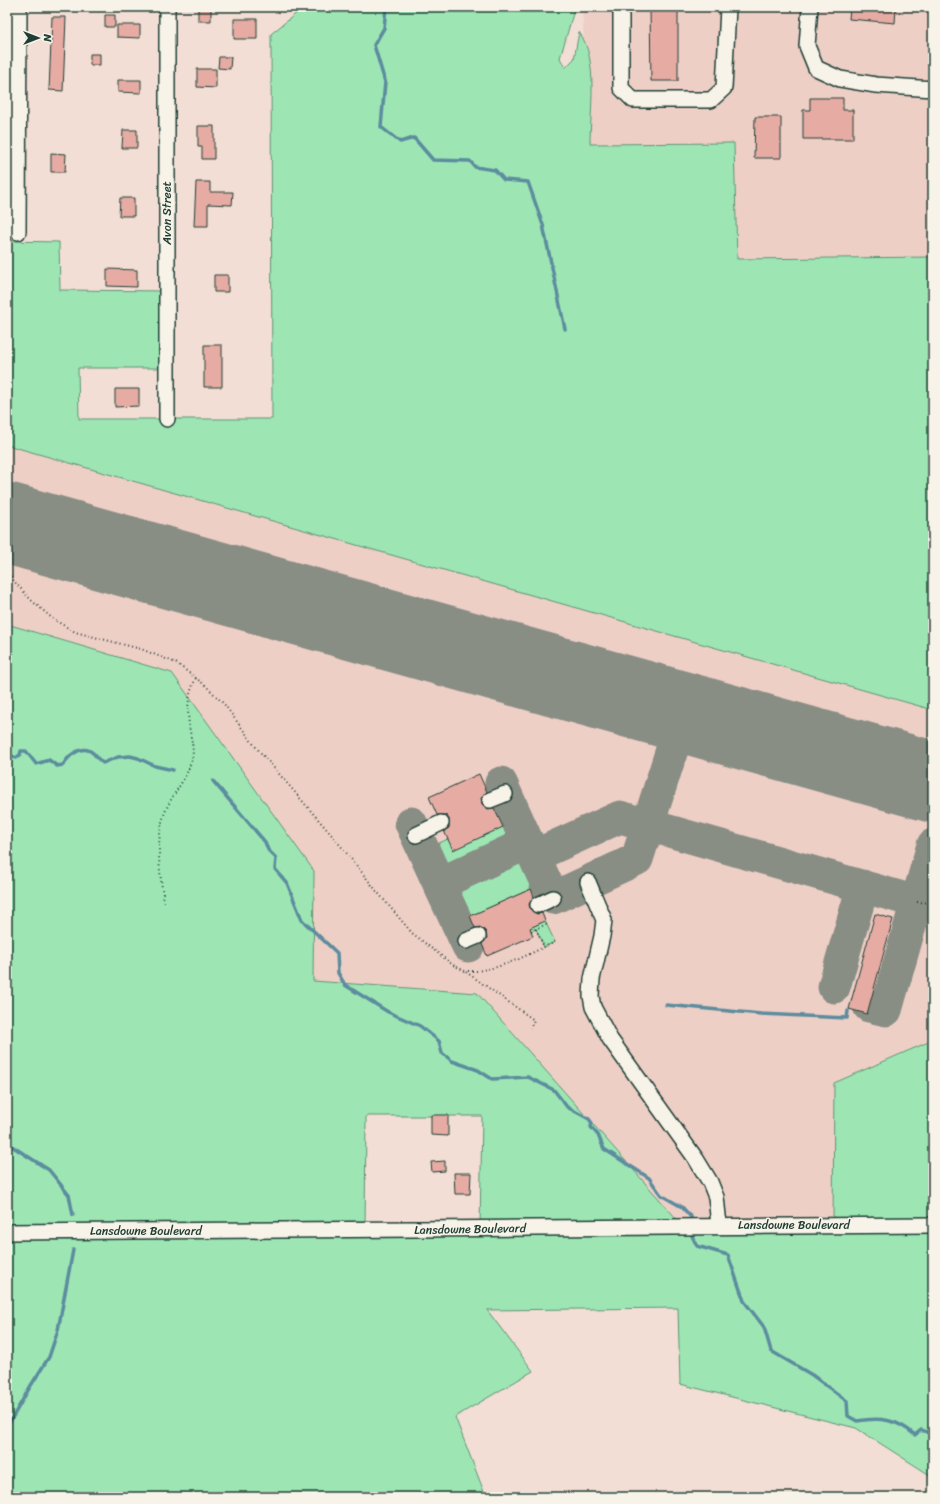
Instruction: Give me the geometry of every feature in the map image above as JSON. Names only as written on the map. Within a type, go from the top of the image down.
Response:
[{"type":"street","points":[[18,232],[19,7]]},
{"type":"street","name":"Avon Street","points":[[167,419],[168,7]]},
{"type":"street","points":[[621,7],[621,88],[633,100],[711,100],[724,88],[728,7]]},
{"type":"street","points":[[810,7],[807,46],[816,68],[840,79],[876,85],[933,89]]},
{"type":"street","points":[[490,800],[505,794]]},
{"type":"street","points":[[416,835],[441,823]]},
{"type":"street","points":[[588,882],[604,920],[602,936],[592,979],[591,996],[593,1007],[610,1039],[696,1159],[710,1182],[716,1197],[719,1225]]},
{"type":"street","points":[[538,905],[553,898]]},
{"type":"street","name":"Lansdowne Boulevard","points":[[7,1232],[262,1231],[719,1225],[933,1225]]},
{"type":"path","points":[[7,569],[13,580],[31,600],[53,619],[75,632],[141,649],[176,663],[206,685],[224,704],[254,746],[336,840],[412,933],[454,965],[465,971],[534,1020],[530,1028]]},
{"type":"path","points":[[164,902],[159,864],[160,836],[164,814],[188,773],[193,756],[187,712],[190,690],[196,678]]},
{"type":"path","points":[[917,902],[933,903]]},
{"type":"path","points":[[531,931],[546,924]]},
{"type":"path","points":[[536,929],[544,947]]},
{"type":"path","points":[[465,971],[477,971],[497,967],[519,960],[555,942]]},
{"type":"shaded area","points":[[582,7],[933,7],[933,257],[737,259],[734,143],[590,144]]},
{"type":"shaded area","points":[[7,444],[933,708],[933,1040],[834,1083],[834,1225],[683,1226],[477,993],[313,981],[314,871],[172,673],[7,624]]},
{"type":"green space","points":[[304,7],[575,7],[560,58],[565,68],[574,59],[579,32],[585,43],[589,56],[591,71],[592,101],[590,144],[734,143],[737,259],[933,257],[933,710],[7,445],[7,241],[59,242],[60,290],[167,291],[167,368],[78,368],[79,419],[272,419],[271,34]]},
{"type":"green space","points":[[7,624],[172,673],[314,871],[313,981],[477,993],[683,1226],[833,1225],[834,1083],[933,1040],[933,1477],[856,1428],[680,1384],[678,1308],[487,1310],[533,1371],[455,1417],[486,1497],[7,1497]],"holes":[[[366,1116],[482,1116],[480,1228],[365,1229]]]},
{"type":"green space","points":[[503,827],[508,840],[446,868],[435,845],[448,839]]},
{"type":"green space","points":[[521,860],[533,885],[529,886],[531,889],[468,917],[467,915],[461,918],[451,896],[453,891]]},
{"type":"green space","points":[[545,921],[555,942],[544,947],[536,929],[531,931],[529,928]]},
{"type":"building","points":[[198,7],[211,7],[211,21],[198,21]]},
{"type":"building","points":[[650,7],[678,7],[678,81],[651,81]]},
{"type":"building","points":[[850,7],[896,7],[895,23],[849,19]]},
{"type":"building","points":[[105,15],[115,15],[115,27],[105,27]]},
{"type":"building","points":[[52,17],[66,17],[63,91],[49,90]]},
{"type":"building","points":[[234,19],[257,19],[257,39],[234,39]]},
{"type":"building","points":[[117,25],[140,25],[140,38],[117,37]]},
{"type":"building","points":[[90,54],[100,54],[100,65],[90,65]]},
{"type":"building","points":[[219,57],[231,57],[230,69],[218,68]]},
{"type":"building","points":[[197,69],[216,69],[216,88],[197,87]]},
{"type":"building","points":[[118,80],[141,80],[141,93],[118,92]]},
{"type":"building","points":[[810,98],[843,98],[843,110],[853,110],[853,139],[803,139],[803,110],[810,110]]},
{"type":"building","points":[[755,117],[781,117],[781,158],[754,158]]},
{"type":"building","points":[[198,126],[214,126],[214,159],[202,159],[202,147],[198,147]]},
{"type":"building","points":[[123,130],[137,130],[137,148],[122,148]]},
{"type":"building","points":[[51,153],[66,154],[65,172],[51,172]]},
{"type":"building","points":[[196,182],[210,182],[210,192],[233,192],[232,205],[208,204],[208,226],[194,226]]},
{"type":"building","points":[[120,198],[134,198],[134,216],[119,216]]},
{"type":"building","points":[[107,269],[137,270],[137,287],[107,286]]},
{"type":"building","points":[[214,275],[228,275],[228,292],[214,292]]},
{"type":"building","points":[[204,345],[222,345],[222,387],[204,387]]},
{"type":"building","points":[[115,389],[139,389],[139,406],[115,407]]},
{"type":"building","points":[[479,774],[487,792],[481,798],[482,804],[488,809],[494,808],[503,827],[453,850],[444,831],[449,828],[449,819],[446,815],[437,815],[429,797]]},
{"type":"building","points":[[531,889],[534,897],[529,904],[530,909],[537,914],[542,913],[545,921],[530,928],[533,936],[487,956],[482,944],[487,938],[486,932],[480,927],[475,928],[470,916]]},
{"type":"building","points":[[875,914],[893,919],[867,1014],[849,1009]]},
{"type":"building","points":[[431,1115],[448,1115],[448,1136],[431,1135]]},
{"type":"building","points":[[445,1161],[445,1171],[432,1172],[431,1162]]},
{"type":"building","points":[[454,1173],[471,1173],[470,1194],[455,1194]]},
{"type":"waterway","points":[[386,7],[384,28],[374,45],[385,82],[381,127],[400,142],[414,138],[433,160],[470,161],[475,167],[495,170],[504,180],[528,182],[543,225],[565,329]]},
{"type":"waterway","points":[[7,748],[12,756],[16,758],[20,755],[21,751],[26,751],[36,764],[49,760],[57,766],[63,765],[73,754],[81,750],[85,750],[90,751],[103,763],[118,757],[130,756],[155,766],[173,770]]},
{"type":"waterway","points":[[213,781],[265,842],[268,850],[276,858],[275,869],[287,883],[302,920],[337,953],[338,973],[345,985],[388,1012],[420,1026],[439,1041],[442,1053],[452,1061],[478,1070],[492,1079],[528,1077],[554,1090],[567,1107],[589,1119],[592,1123],[591,1127],[598,1135],[604,1149],[649,1178],[661,1195],[682,1207],[691,1217]]},
{"type":"waterway","points":[[666,1005],[761,1014],[847,1018],[848,1011]]},
{"type":"waterway","points":[[7,1143],[49,1170],[69,1195],[73,1215]]},
{"type":"waterway","points":[[691,1234],[697,1246],[728,1255],[744,1301],[764,1327],[771,1351],[812,1375],[847,1401],[848,1416],[857,1421],[873,1419],[888,1420],[895,1422],[915,1435],[921,1430],[933,1434]]},
{"type":"waterway","points":[[7,1427],[49,1357],[58,1330],[73,1250]]},
{"type":"taxiway","points":[[534,856],[553,898],[637,859],[684,712]]},
{"type":"taxiway","points":[[501,783],[534,856],[620,817],[917,902]]},
{"type":"taxiway","points":[[411,823],[439,884],[527,843]]},
{"type":"taxiway","points":[[869,1006],[886,1010],[933,845]]},
{"type":"taxiway","points":[[439,884],[468,946]]},
{"type":"taxiway","points":[[834,987],[863,886]]},
{"type":"runway","points":[[7,523],[933,782]]}]
